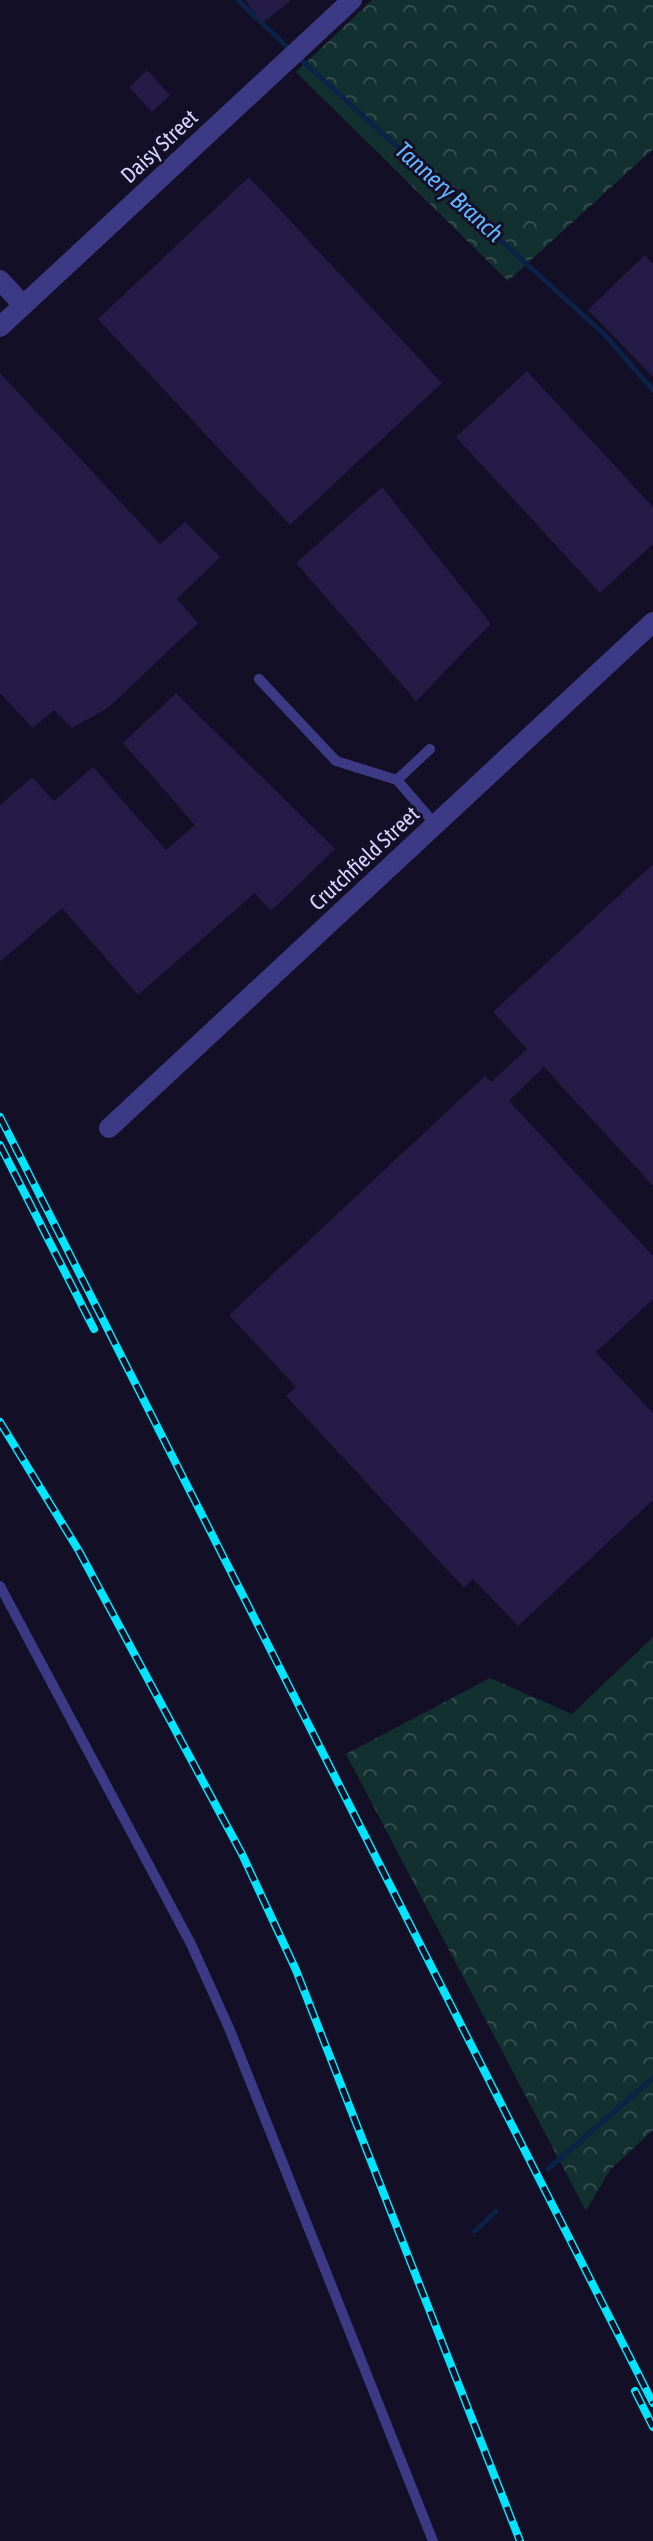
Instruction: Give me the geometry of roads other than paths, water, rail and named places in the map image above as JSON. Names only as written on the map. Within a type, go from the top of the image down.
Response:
[{"type":"street","name":"Daisy Street","points":[[0,327],[352,0]]},
{"type":"street","points":[[0,280],[23,305]]},
{"type":"street","name":"Crutchfield Street","points":[[109,1128],[653,622]]},
{"type":"lane","points":[[259,679],[336,761],[397,780],[435,824]]},
{"type":"lane","points":[[397,780],[430,749]]},
{"type":"lane","points":[[0,1586],[191,1944],[229,2028],[433,2541]]},
{"type":"waterway","name":"Tannery Branch","points":[[238,0],[289,49]]},
{"type":"waterway","name":"Tannery Branch","points":[[297,56],[604,334],[653,390]]},
{"type":"waterway","name":"Tannery Branch","points":[[548,2169],[653,2078]]},
{"type":"waterway","name":"Tannery Branch","points":[[475,2231],[496,2211]]},
{"type":"railway","points":[[0,1117],[653,2403]]},
{"type":"railway","points":[[0,1145],[94,1329]]},
{"type":"railway","points":[[0,1422],[79,1551],[242,1854],[296,1970],[520,2541]]},
{"type":"railway","points":[[635,2391],[653,2427]]}]
